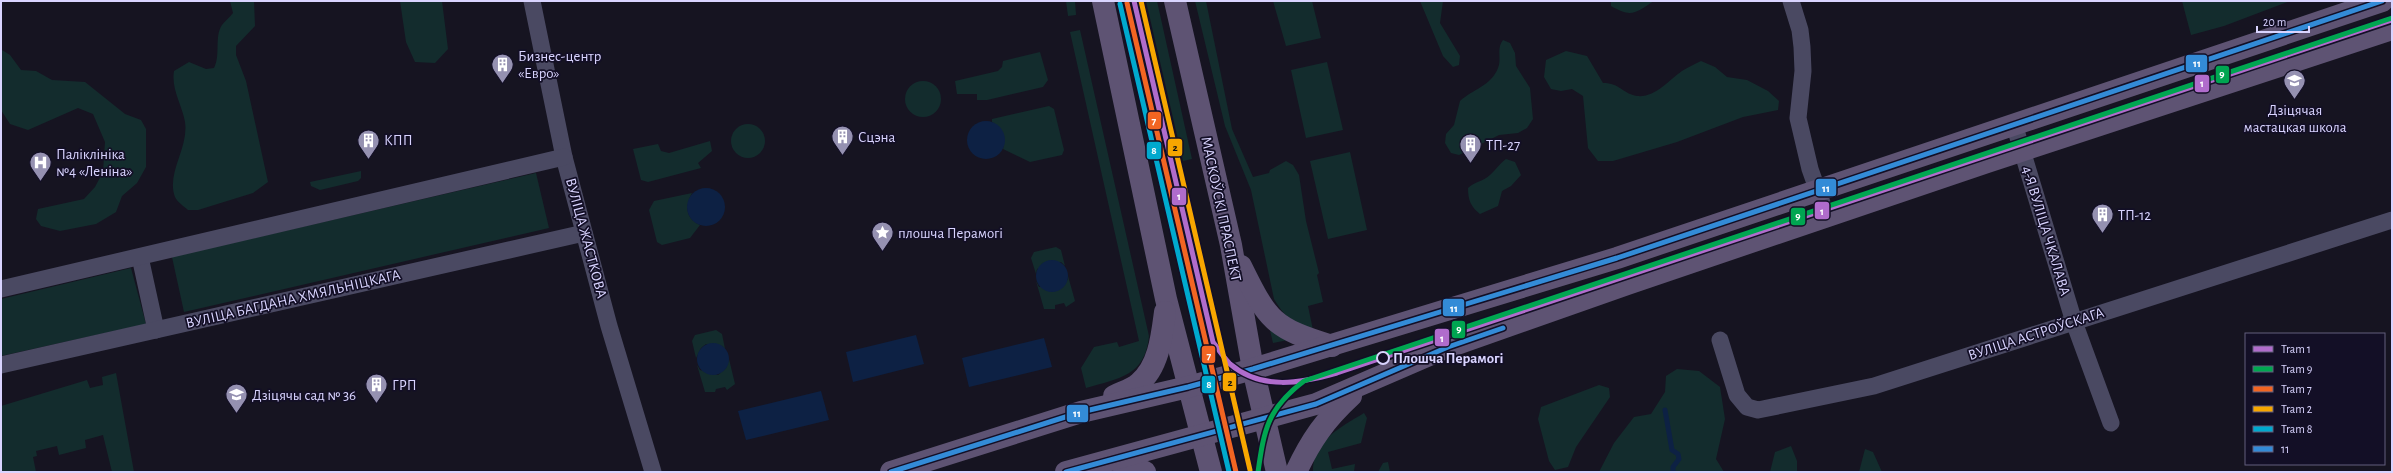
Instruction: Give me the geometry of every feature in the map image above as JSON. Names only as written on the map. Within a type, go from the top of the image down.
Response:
[{"type":"main road","points":[[1103,1],[1166,299],[1211,472]]},
{"type":"main road","name":"МАСКОЎСКІ ПРАСПЕКТ","points":[[1175,1],[1231,245],[1252,369],[1277,472]]},
{"type":"main road","points":[[891,472],[1081,412],[1188,387],[1252,369],[1332,346],[1617,258],[1818,192],[2014,124],[2382,1]]},
{"type":"main road","points":[[1066,472],[1116,460],[1316,404],[1360,387],[1448,347],[1827,217],[2392,29]]},
{"type":"main road","points":[[1231,245],[1266,313],[1284,329],[1332,346]]},
{"type":"main road","points":[[1081,412],[1139,384],[1151,369],[1162,338],[1166,299]]},
{"type":"main road","points":[[1296,472],[1314,436],[1328,416],[1360,387]]},
{"type":"main road","points":[[1116,460],[1145,472]]},
{"type":"street","name":"ВУЛІЦА ЖАСТКОВА","points":[[532,1],[564,157],[609,326],[653,472]]},
{"type":"street","points":[[1790,1],[1800,30],[1802,47],[1803,71],[1798,118],[1818,192],[1827,217]]},
{"type":"street","name":"4-Я ВУЛІЦА ЧКАЛАВА","points":[[2014,124],[2074,322],[2111,422]]},
{"type":"street","points":[[1,289],[564,157]]},
{"type":"street","name":"ВУЛІЦА АСТРОЎСКАГА","points":[[1720,340],[1738,395],[1747,407],[1758,410],[1874,386],[2392,220]]},
{"type":"street","name":"ВУЛІЦА БАГДАНА ХМЯЛЬНІЦКАГА","points":[[1,365],[584,233]]},
{"type":"street","points":[[140,257],[156,330]]},
{"type":"green space","points":[[230,1],[254,1],[255,26],[236,46],[236,55],[246,81],[268,182],[253,193],[198,210],[188,210],[176,199],[173,188],[173,179],[184,141],[185,132],[184,116],[174,84],[174,71],[189,62],[206,69],[214,68],[217,57],[218,35],[222,25],[233,13]]},
{"type":"green space","points":[[400,1],[442,1],[448,49],[435,63],[415,62],[406,42]]},
{"type":"green space","points":[[1066,1],[1075,1],[1076,15],[1068,16]]},
{"type":"green space","points":[[1123,1],[1131,1],[1206,335],[1202,336]]},
{"type":"green space","points":[[1146,1],[1157,1],[1192,159],[1183,161]]},
{"type":"green space","points":[[1195,1],[1206,1],[1232,129],[1253,177],[1269,173],[1270,170],[1286,161],[1293,165],[1299,175],[1306,221],[1319,273],[1317,275],[1323,302],[1308,306],[1313,330],[1295,323],[1286,315],[1274,299],[1251,190],[1225,126]]},
{"type":"green space","points":[[1273,1],[1312,1],[1321,38],[1286,46]]},
{"type":"green space","points":[[1420,1],[1443,1],[1440,23],[1460,56],[1459,65],[1453,67],[1443,56]]},
{"type":"green space","points":[[1611,1],[1654,1],[1638,11],[1629,13],[1611,6]]},
{"type":"green space","points":[[2182,1],[2290,1],[2224,26],[2191,35]]},
{"type":"green space","points":[[1080,30],[1149,336],[1147,349],[1142,360],[1129,373],[1120,378],[1086,388],[1081,368],[1094,347],[1117,342],[1119,347],[1139,341],[1070,32]]},
{"type":"green space","points":[[1503,40],[1510,43],[1515,53],[1516,66],[1530,88],[1533,119],[1527,128],[1518,133],[1499,135],[1459,155],[1451,153],[1445,143],[1446,134],[1454,125],[1460,101],[1486,83],[1495,74],[1499,64],[1500,47]]},
{"type":"green space","points":[[2,50],[10,55],[21,70],[36,71],[52,80],[85,82],[125,114],[141,120],[146,129],[146,167],[137,183],[122,196],[116,212],[96,224],[60,231],[41,226],[36,219],[38,209],[84,199],[95,187],[103,172],[105,142],[93,114],[78,108],[28,130],[10,124],[1,110]]},
{"type":"green space","points":[[1566,51],[1587,56],[1603,83],[1609,83],[1637,96],[1644,96],[1656,91],[1682,71],[1701,61],[1715,67],[1727,77],[1747,80],[1768,91],[1779,101],[1778,110],[1743,117],[1677,142],[1613,161],[1598,161],[1588,148],[1583,96],[1572,89],[1561,91],[1551,89],[1544,77],[1546,60]]},
{"type":"green space","points":[[1040,52],[1048,80],[1043,87],[987,100],[977,100],[977,94],[957,94],[955,81],[998,71],[1002,67],[1003,61]]},
{"type":"green space","points":[[1327,62],[1343,130],[1306,138],[1291,70]]},
{"type":"green space","points":[[927,81],[936,86],[940,92],[940,106],[936,112],[927,117],[919,117],[910,112],[906,106],[905,95],[910,86],[916,82]]},
{"type":"green space","points":[[1049,106],[1054,109],[1064,150],[1062,155],[1030,162],[1003,149],[1001,134],[992,122],[992,119]]},
{"type":"green space","points":[[751,124],[760,129],[764,134],[764,148],[760,153],[755,157],[745,158],[741,157],[732,148],[731,138],[732,134],[741,125]]},
{"type":"green space","points":[[710,141],[712,151],[698,163],[701,168],[648,182],[641,180],[633,149],[658,144],[661,151],[669,153]]},
{"type":"green space","points":[[1350,152],[1367,230],[1328,239],[1310,161]]},
{"type":"green space","points":[[1506,159],[1515,162],[1521,175],[1511,186],[1502,191],[1498,206],[1480,214],[1474,209],[1471,203],[1468,188],[1488,177]]},
{"type":"green space","points":[[361,171],[361,178],[358,181],[320,190],[311,186],[310,182]]},
{"type":"green space","points":[[536,173],[549,228],[184,312],[172,257]]},
{"type":"green space","points":[[692,193],[688,202],[689,215],[691,219],[700,225],[690,238],[662,245],[657,242],[649,210],[654,201]]},
{"type":"green space","points":[[1056,247],[1061,250],[1065,266],[1061,262],[1037,269],[1036,274],[1031,258],[1034,252]]},
{"type":"green space","points":[[131,268],[146,324],[1,356],[1,299]]},
{"type":"green space","points":[[1068,276],[1075,301],[1066,307],[1064,303],[1055,305],[1055,309],[1044,309],[1036,281],[1039,287],[1068,280]]},
{"type":"green space","points":[[1268,322],[1288,340],[1273,343]]},
{"type":"green space","points":[[716,330],[722,334],[725,349],[722,346],[706,344],[701,348],[696,358],[692,341],[695,335]]},
{"type":"green space","points":[[729,359],[735,384],[727,390],[725,387],[716,389],[715,392],[705,392],[697,365],[700,370],[718,375],[726,368]]},
{"type":"green space","points":[[1677,369],[1699,371],[1720,387],[1725,419],[1716,459],[1724,472],[1599,472],[1614,443],[1634,417],[1651,414],[1665,392],[1666,376]]},
{"type":"green space","points":[[116,373],[134,472],[112,472],[103,435],[85,440],[86,448],[59,455],[57,446],[36,451],[37,456],[33,457],[36,472],[1,472],[1,406],[87,380],[90,388],[103,385],[102,377]]},
{"type":"green space","points":[[1599,385],[1609,388],[1610,397],[1576,447],[1568,467],[1555,470],[1549,461],[1538,419],[1541,407]]},
{"type":"green space","points":[[1364,413],[1367,418],[1361,443],[1328,452],[1332,469],[1355,464],[1354,472],[1313,472],[1317,452],[1323,443],[1337,430]]},
{"type":"green space","points":[[1791,446],[1797,461],[1797,472],[1770,472],[1775,452]]},
{"type":"green space","points":[[1865,449],[1873,452],[1882,472],[1859,472]]},
{"type":"green space","points":[[1388,462],[1390,472],[1378,472],[1383,463]]},
{"type":"water","points":[[982,121],[990,121],[1002,130],[1005,140],[1002,150],[996,156],[990,159],[982,159],[970,150],[967,144],[967,136],[976,124]]},
{"type":"water","points":[[702,188],[710,188],[720,193],[724,200],[724,214],[720,221],[710,226],[702,226],[692,221],[690,218],[687,211],[687,203],[692,193],[695,191]]},
{"type":"water","points":[[1049,260],[1055,260],[1064,264],[1068,276],[1064,288],[1055,292],[1049,292],[1040,288],[1036,279],[1036,273],[1040,264]]},
{"type":"water","points":[[916,335],[924,364],[853,382],[846,352]]},
{"type":"water","points":[[1044,338],[1052,367],[969,387],[962,358]]},
{"type":"water","points":[[710,343],[716,343],[725,347],[729,359],[725,371],[716,375],[710,375],[701,371],[697,362],[697,356],[701,347]]},
{"type":"water","points":[[821,391],[829,420],[746,440],[738,411]]},
{"type":"waterway","points":[[1665,410],[1672,450],[1678,454],[1679,459],[1673,467],[1673,472]]},
{"type":"tram line","name":"1","points":[[1134,1],[1213,342],[1230,364],[1242,373],[1268,381],[1282,382],[1310,380],[1337,373],[2392,20]]},
{"type":"tram line","name":"2","points":[[1141,1],[1250,470]]},
{"type":"tram line","name":"7","points":[[1127,3],[1236,472]]},
{"type":"tram line","name":"8","points":[[1120,4],[1229,472]]},
{"type":"tram line","name":"9","points":[[1258,472],[1266,431],[1275,410],[1282,401],[1304,381],[2392,18]]},
{"type":"transit line","name":"11","points":[[891,472],[1081,412],[1188,387],[1253,369],[1617,258],[2382,1]]},
{"type":"transit line","name":"11","points":[[1066,472],[1316,404],[1448,347],[1503,328]]},
{"type":"place","name":"Бизнес-центр «Евро»","points":[[502,84]]},
{"type":"place","name":"Дзіцячая мастацкая школа","points":[[2295,100]]},
{"type":"place","name":"Сцэна","points":[[843,156]]},
{"type":"place","name":"КПП","points":[[369,160]]},
{"type":"place","name":"ТП-27","points":[[1470,164]]},
{"type":"place","name":"Паліклініка №4 «Леніна»","points":[[40,182]]},
{"type":"place","name":"ТП-12","points":[[2102,234]]},
{"type":"place","name":"плошча Перамогі","points":[[883,252]]},
{"type":"place","name":"Плошча Перамогі","points":[[1383,358]]},
{"type":"place","name":"ГРП","points":[[376,404]]},
{"type":"place","name":"Дзіцячы сад № 36","points":[[237,414]]}]
